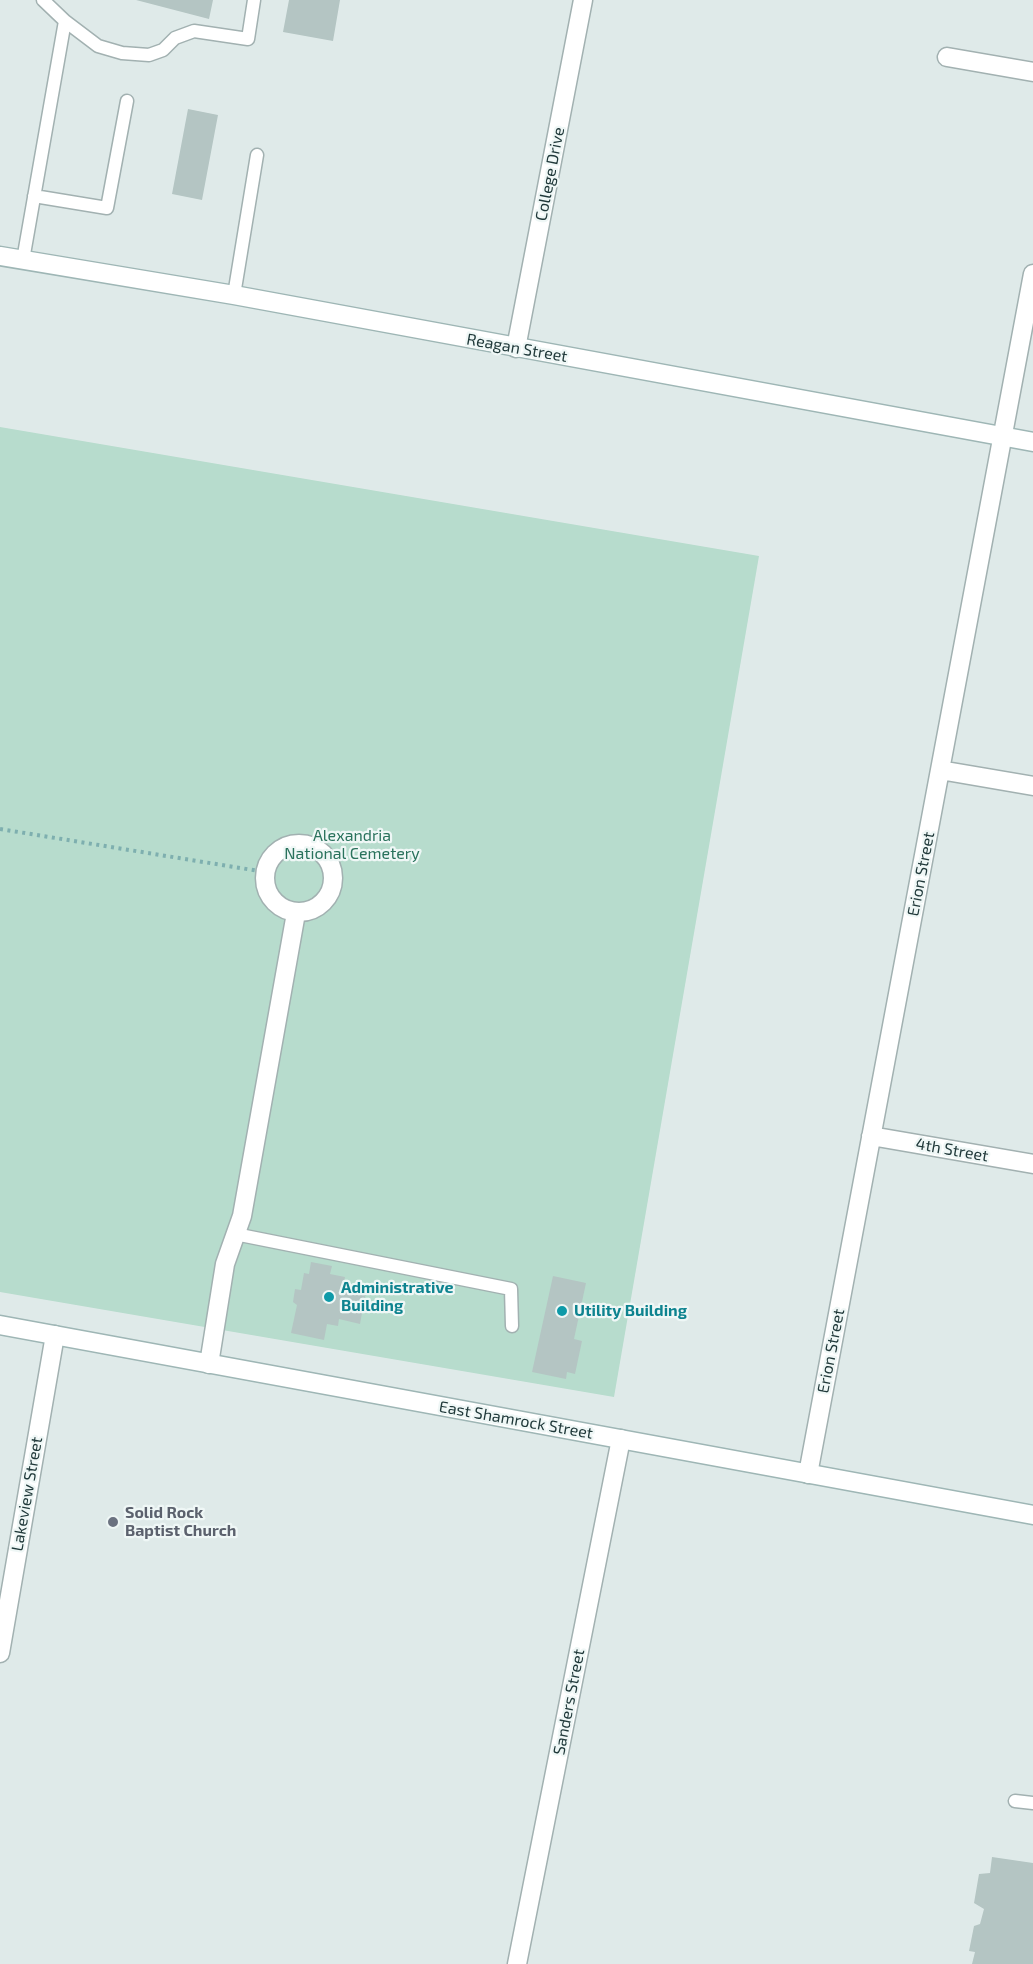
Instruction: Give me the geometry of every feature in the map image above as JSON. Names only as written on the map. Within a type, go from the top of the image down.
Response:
[{"type":"street","name":"College Drive","points":[[516,348],[583,0]]},
{"type":"street","points":[[947,57],[1033,72]]},
{"type":"street","name":"Reagan Street","points":[[0,256],[234,295],[1033,442]]},
{"type":"street","name":"Erion Street","points":[[808,1474],[1033,274]]},
{"type":"street","points":[[940,770],[1033,786]]},
{"type":"street","points":[[310,845],[328,858],[333,880],[326,900],[318,908],[296,913],[275,903],[268,894],[265,872],[269,860],[287,846],[310,845]]},
{"type":"street","points":[[209,1364],[225,1264],[242,1216],[296,913]]},
{"type":"street","name":"4th Street","points":[[871,1136],[1033,1164]]},
{"type":"street","name":"East Shamrock Street","points":[[0,1325],[1033,1515]]},
{"type":"street","name":"Lakeview Street","points":[[0,1653],[55,1335]]},
{"type":"street","name":"Sanders Street","points":[[517,1964],[621,1439]]},
{"type":"lane","points":[[43,0],[65,21],[98,46],[149,55],[163,50],[175,39],[194,31],[248,39],[254,0]]},
{"type":"lane","points":[[23,260],[65,21]]},
{"type":"lane","points":[[34,196],[107,208],[127,101]]},
{"type":"lane","points":[[234,295],[258,155]]},
{"type":"lane","points":[[236,1234],[511,1289],[513,1326]]},
{"type":"lane","points":[[1014,1800],[1033,1803]]},
{"type":"path","points":[[0,829],[265,872]]},
{"type":"green space","name":"Alexandria National Cemetery","points":[[0,427],[759,556],[614,1397],[0,1292]]},
{"type":"building","points":[[136,0],[213,0],[209,19]]},
{"type":"building","points":[[289,0],[340,0],[333,41],[283,32]]},
{"type":"building","points":[[188,109],[218,115],[202,200],[172,194]]},
{"type":"building","name":"Administrative Building","points":[[311,1262],[332,1266],[330,1274],[345,1277],[343,1287],[366,1291],[360,1324],[339,1319],[338,1326],[327,1324],[324,1340],[291,1333],[297,1305],[293,1302],[295,1289],[301,1290],[304,1273],[309,1274]]},
{"type":"building","name":"Utility Building","points":[[553,1276],[586,1283],[574,1339],[582,1341],[575,1374],[567,1372],[566,1379],[532,1372]]},
{"type":"building","points":[[992,1857],[1033,1863],[1033,1964],[972,1964],[975,1952],[969,1951],[974,1926],[980,1924],[984,1909],[974,1903],[979,1874],[990,1873]]},
{"type":"place","name":"Administrative Building","points":[[329,1297]]},
{"type":"place","name":"Utility Building","points":[[562,1311]]},
{"type":"place","name":"Solid Rock Baptist Church","points":[[113,1522]]}]
